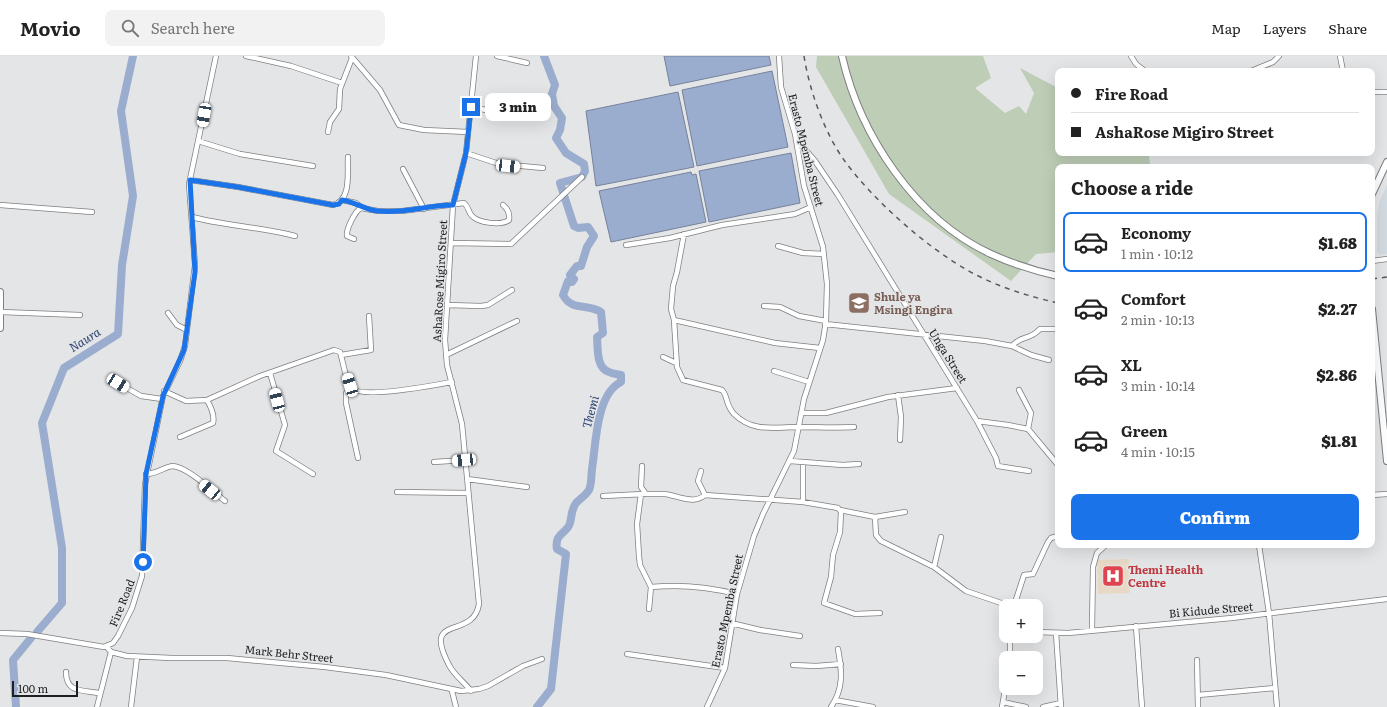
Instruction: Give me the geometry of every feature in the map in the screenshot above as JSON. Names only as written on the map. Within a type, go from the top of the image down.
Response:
[{"type":"street","name":"Fire Road","points":[[106,646],[115,641],[121,631],[141,582],[146,474],[164,391],[183,355],[195,272],[190,180],[216,56]]},
{"type":"street","points":[[246,56],[291,66],[342,84]]},
{"type":"street","name":"AshaRose Migiro Street","points":[[471,691],[450,666],[441,646],[440,638],[444,632],[473,619],[477,613],[478,587],[464,460],[462,424],[446,355],[447,305],[452,243],[453,205],[466,153],[476,56]]},
{"type":"street","points":[[497,56],[527,63]]},
{"type":"street","name":"Erasto Mpemba Street","points":[[707,707],[724,668],[737,594],[754,536],[794,451],[801,413],[826,322],[827,292],[822,239],[800,171],[796,139],[783,96],[779,56]]},
{"type":"street","points":[[842,56],[854,97],[871,135],[889,163],[922,204],[950,229],[991,254],[1029,269],[1055,275]]},
{"type":"street","points":[[1131,56],[1136,64],[1141,68]]},
{"type":"street","points":[[1258,68],[1273,62],[1279,56]]},
{"type":"street","points":[[1340,56],[1342,68]]},
{"type":"street","points":[[328,132],[330,122],[339,109],[342,84],[352,57],[380,90],[398,125],[424,130],[468,132]]},
{"type":"street","points":[[1375,92],[1387,92]]},
{"type":"street","points":[[471,107],[491,111],[523,105]]},
{"type":"street","name":"Unga Street","points":[[796,139],[809,154],[838,194],[977,421],[996,458],[998,466],[1029,471]]},
{"type":"street","points":[[198,141],[240,154],[313,166]]},
{"type":"street","points":[[466,153],[499,164],[543,168]]},
{"type":"street","points":[[190,180],[234,186],[333,205],[339,204],[346,192],[348,157]]},
{"type":"street","points":[[1375,188],[1387,162]]},
{"type":"street","points":[[403,169],[424,209]]},
{"type":"street","points":[[452,243],[511,244],[582,177]]},
{"type":"street","points":[[342,200],[356,203],[362,208]]},
{"type":"street","points":[[354,240],[347,236],[347,231],[357,210],[362,208],[388,211],[424,209],[464,203],[474,218],[486,222],[497,223],[509,220],[509,212],[503,205]]},
{"type":"street","points":[[0,205],[92,212]]},
{"type":"street","points":[[626,245],[670,238],[729,224],[795,214],[811,207]]},
{"type":"street","points":[[192,217],[205,221],[258,227],[295,236]]},
{"type":"street","points":[[684,234],[672,293],[671,309],[674,320],[676,363],[683,380],[722,390],[727,405],[735,414],[748,423],[769,429],[798,427],[854,427]]},
{"type":"street","points":[[778,246],[802,252],[824,254]]},
{"type":"street","points":[[1375,261],[1387,259]]},
{"type":"street","points":[[447,305],[488,305],[512,290]]},
{"type":"street","points":[[0,294],[0,328]]},
{"type":"street","points":[[764,306],[780,307],[799,316],[826,322],[985,341],[1012,346],[1031,356],[1049,360]]},
{"type":"street","points":[[0,312],[80,315]]},
{"type":"street","points":[[168,313],[177,325],[187,330]]},
{"type":"street","points":[[341,356],[371,350],[369,316]]},
{"type":"street","points":[[674,320],[775,343],[820,348]]},
{"type":"street","points":[[446,355],[489,336],[516,321]]},
{"type":"street","points":[[1012,346],[1017,340],[1034,336],[1040,329],[1055,329]]},
{"type":"street","points":[[1375,340],[1387,462]]},
{"type":"street","points":[[164,391],[186,401],[207,400],[270,373],[329,351],[338,351],[341,356],[351,388]]},
{"type":"street","points":[[663,357],[676,363]]},
{"type":"street","points":[[774,371],[809,382]]},
{"type":"street","points":[[270,373],[285,425],[276,451],[313,474]]},
{"type":"street","points":[[351,388],[362,391],[392,391],[414,389],[452,382]]},
{"type":"street","points":[[118,383],[141,396],[162,399]]},
{"type":"street","points":[[351,388],[346,393],[346,403],[358,458]]},
{"type":"street","points":[[801,413],[833,412],[898,395],[957,388]]},
{"type":"street","points":[[1019,390],[1031,413],[1028,429]]},
{"type":"street","points":[[898,395],[901,417],[900,440]]},
{"type":"street","points":[[180,437],[213,423],[214,418],[212,410],[207,400]]},
{"type":"street","points":[[977,421],[1028,429],[1055,461]]},
{"type":"street","points":[[434,462],[464,460]]},
{"type":"street","points":[[790,461],[843,465],[859,464]]},
{"type":"street","points":[[803,463],[803,502]]},
{"type":"street","points":[[146,474],[156,473],[170,466],[178,468],[193,476],[225,501]]},
{"type":"street","points":[[642,466],[641,487],[643,494],[637,524],[640,565],[652,587],[649,609]]},
{"type":"street","points":[[701,471],[698,481],[705,495]]},
{"type":"street","points":[[467,479],[527,487]]},
{"type":"street","points":[[397,492],[468,493]]},
{"type":"street","points":[[603,496],[665,494],[687,500],[701,498],[705,495],[770,501],[803,502],[833,506],[840,510],[875,517],[905,512]]},
{"type":"street","points":[[1375,496],[1387,494]]},
{"type":"street","points":[[840,510],[840,532],[833,555],[831,577],[824,603],[855,614],[880,613]]},
{"type":"street","points":[[875,517],[878,539],[934,567],[966,591],[999,602]]},
{"type":"street","points":[[934,567],[941,537]]},
{"type":"street","points":[[1016,599],[1024,575],[1033,574],[1048,542],[1051,538],[1055,537]]},
{"type":"street","points":[[1092,630],[1093,567],[1097,553],[1103,548]]},
{"type":"street","points":[[1259,548],[1269,613],[1277,707]]},
{"type":"street","points":[[652,587],[673,585],[696,586],[737,594]]},
{"type":"street","name":"Bi Kidude Street","points":[[1043,632],[1056,633],[1136,626],[1269,613],[1387,599]]},
{"type":"street","points":[[731,623],[760,630],[800,636]]},
{"type":"street","points":[[1136,626],[1142,707]]},
{"type":"street","points":[[0,633],[27,634],[106,646],[111,652],[99,693],[97,707]]},
{"type":"street","points":[[1043,707],[1061,705],[1056,633]]},
{"type":"street","points":[[831,707],[841,685],[841,664],[838,649]]},
{"type":"street","name":"Mark Behr Street","points":[[111,652],[137,657],[227,658],[325,667],[405,679],[452,691],[471,691],[488,686],[523,666],[542,659]]},
{"type":"street","points":[[627,654],[724,668]]},
{"type":"street","points":[[131,707],[137,657]]},
{"type":"street","points":[[1197,660],[1198,707]]},
{"type":"street","points":[[793,665],[816,666],[841,664]]},
{"type":"street","points":[[66,672],[67,682],[71,687],[99,693]]},
{"type":"street","points":[[1198,695],[1275,688]]},
{"type":"street","points":[[452,691],[456,707]]},
{"type":"street","points":[[1002,707],[1004,695]]},
{"type":"street","points":[[835,700],[873,707]]},
{"type":"street","points":[[1003,702],[1026,707]]},
{"type":"shaded area","points":[[1387,185],[1387,254],[1380,255],[1377,252],[1377,215],[1380,200]]},
{"type":"shaded area","name":"Themi Health Centre","points":[[1129,559],[1130,593],[1098,594],[1097,560]]},
{"type":"green space","points":[[817,56],[983,56],[991,78],[975,88],[1005,113],[1019,106],[1026,114],[1034,93],[1020,68],[1055,86],[1055,156],[1149,156],[1150,164],[1055,164],[1055,252],[1036,254],[1011,281],[889,194],[816,67]]},
{"type":"water","points":[[664,56],[769,56],[771,65],[670,86]]},
{"type":"water","points":[[772,71],[788,147],[697,166],[682,90]]},
{"type":"water","points":[[678,92],[694,167],[596,186],[586,111]]},
{"type":"water","points":[[791,153],[800,203],[709,222],[699,171]]},
{"type":"water","points":[[691,172],[692,175],[696,174],[706,222],[611,242],[599,191]]},
{"type":"waterway","name":"Naura","points":[[37,632],[62,603],[62,548],[42,423],[64,368],[118,334],[122,265],[133,196],[121,111],[133,56]]},
{"type":"waterway","name":"Themi","points":[[537,707],[551,689],[566,554],[557,549],[557,540],[568,527],[574,506],[590,488],[596,434],[602,408],[606,397],[613,388],[621,382],[621,375],[605,370],[598,357],[597,337],[603,333],[601,312],[596,309],[571,304],[563,295],[568,281],[572,282],[574,279],[570,275],[577,266],[581,266],[587,247],[594,236],[588,227],[578,228],[574,226],[560,183],[582,177],[585,171],[584,164],[566,153],[556,138],[560,130],[562,118],[554,106],[552,94],[555,85],[544,56]]},
{"type":"waterway","name":"Naura","points":[[16,707],[13,660],[31,638]]},
{"type":"railway","points":[[804,56],[806,69],[818,110],[830,137],[844,160],[884,206],[917,235],[967,270],[1011,290],[1055,302]]},
{"type":"railway","points":[[1375,279],[1387,277]]},
{"type":"place","name":"Shule ya Msingi Engira","points":[[859,303]]},
{"type":"place","name":"Themi Health Centre","points":[[1113,576]]},
{"type":"route","points":[[143,562],[144,488],[146,474],[166,386],[183,355],[195,272],[195,250],[189,190],[190,180],[273,193],[322,204],[333,205],[339,204],[342,200],[349,201],[356,203],[362,208],[378,211],[416,210],[453,205],[455,193],[462,174],[466,153],[471,107]]}]
